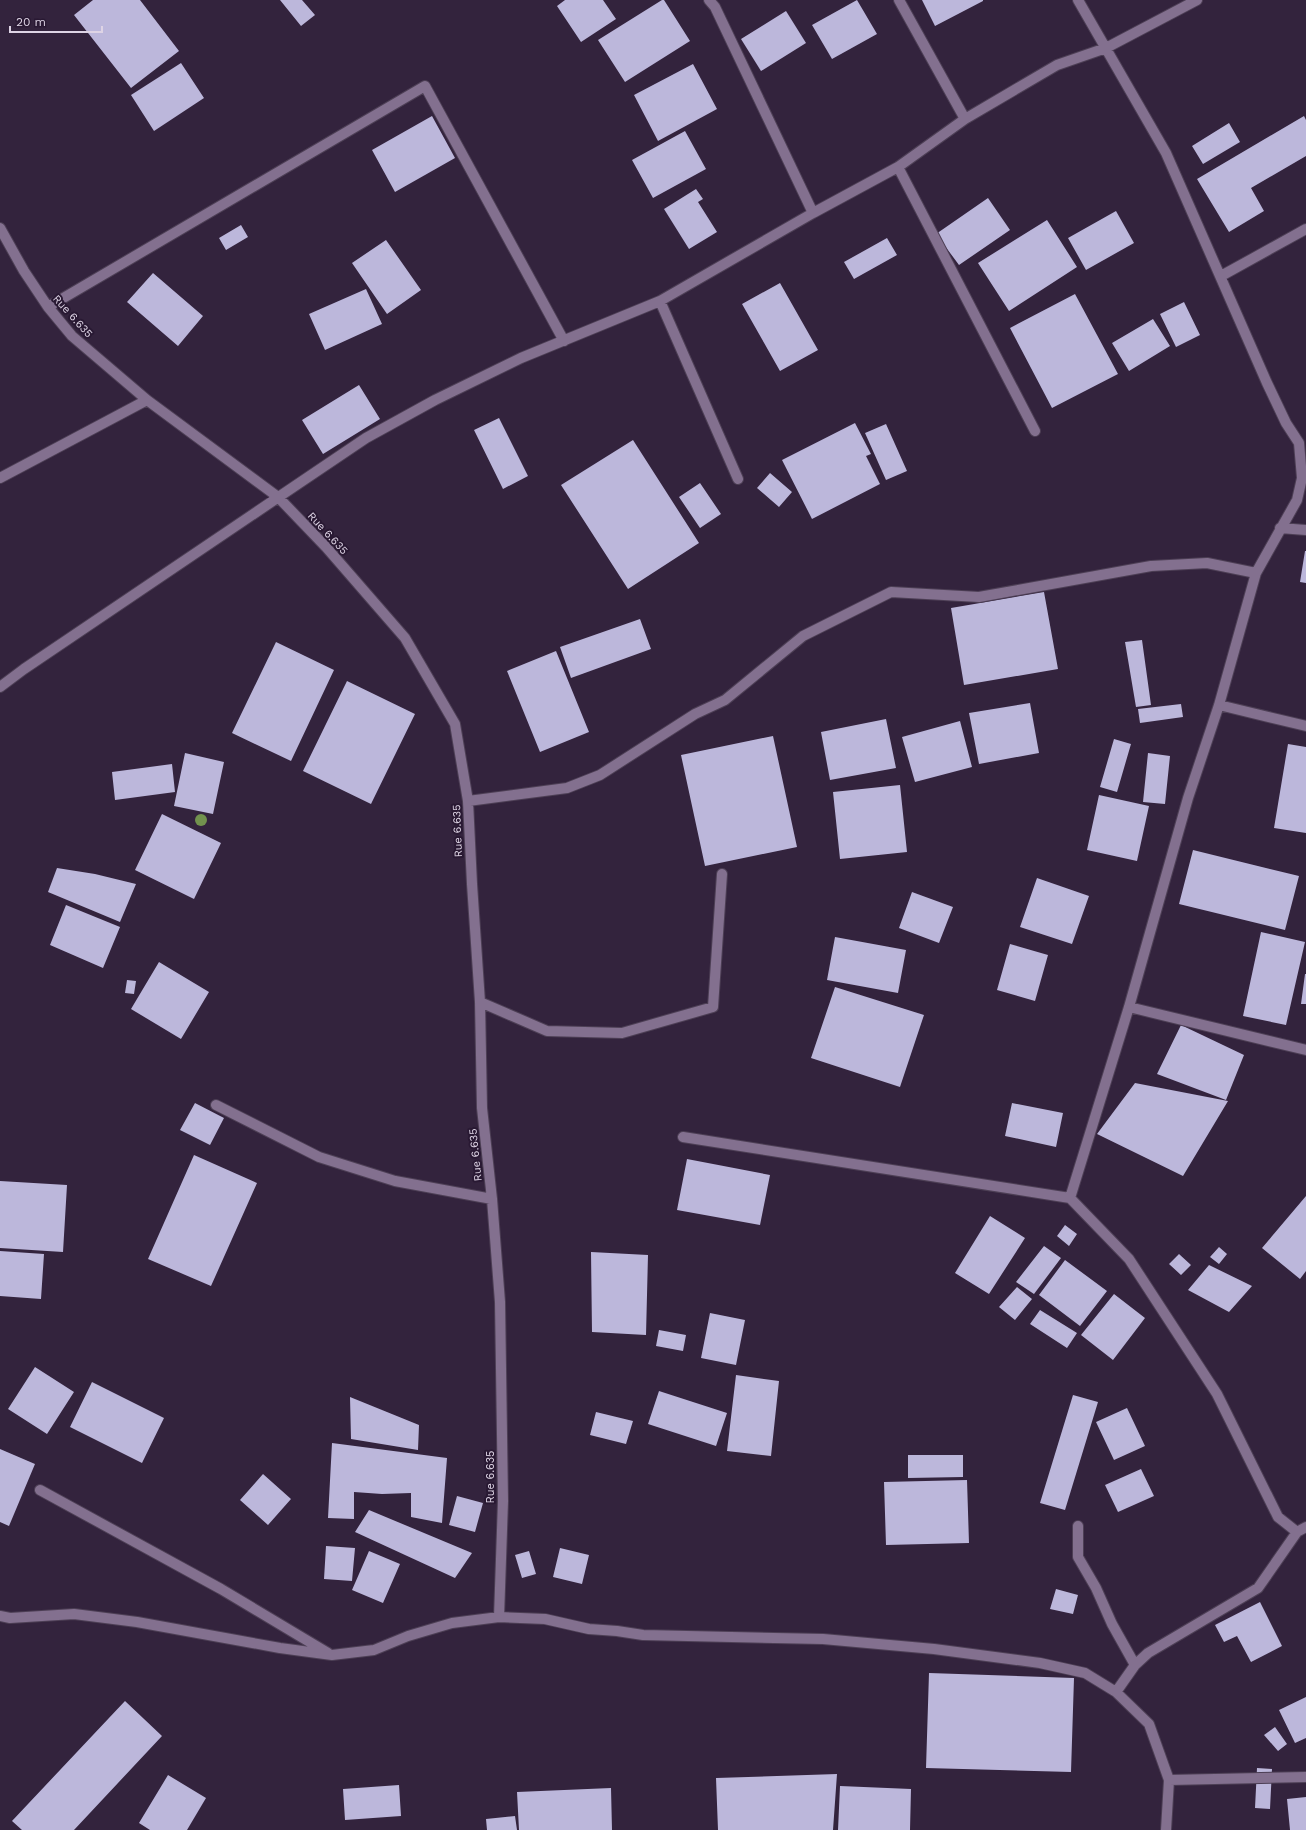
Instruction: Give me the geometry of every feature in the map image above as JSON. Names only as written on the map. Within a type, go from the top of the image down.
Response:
[{"type":"street","points":[[710,0],[715,7],[813,213]]},
{"type":"street","points":[[899,0],[965,119]]},
{"type":"street","points":[[1070,1198],[1129,1007],[1188,798],[1219,705],[1256,573],[1297,500],[1302,478],[1299,443],[1286,423],[1266,383],[1221,276],[1166,153],[1078,0]]},
{"type":"street","points":[[0,687],[366,438],[435,400],[522,358],[660,301],[813,213],[898,167],[965,119],[1057,66],[1106,48],[1197,0]]},
{"type":"street","points":[[48,308],[425,86],[564,341]]},
{"type":"street","points":[[898,167],[1035,431]]},
{"type":"street","name":"Rue 6.635","points":[[0,228],[24,272],[48,308],[72,336],[147,400],[278,497],[326,548],[405,638],[455,724],[468,801],[480,1002],[482,1108],[492,1199],[500,1302],[503,1501],[498,1617]]},
{"type":"street","points":[[1221,276],[1306,229]]},
{"type":"street","points":[[660,301],[738,479]]},
{"type":"street","points":[[0,478],[147,400]]},
{"type":"street","points":[[1280,528],[1306,530]]},
{"type":"street","points":[[468,801],[567,788],[600,775],[695,714],[725,700],[803,636],[891,592],[979,597],[1151,566],[1207,563],[1256,573]]},
{"type":"street","points":[[1219,705],[1306,726]]},
{"type":"street","points":[[480,1002],[548,1031],[622,1032],[713,1007],[722,874]]},
{"type":"street","points":[[1129,1007],[1306,1050]]},
{"type":"street","points":[[216,1105],[319,1157],[395,1181],[492,1199]]},
{"type":"street","points":[[682,1136],[1070,1198],[1129,1259],[1217,1394],[1278,1516],[1297,1532]]},
{"type":"street","points":[[40,1490],[221,1589],[332,1655]]},
{"type":"street","points":[[1078,1526],[1078,1557],[1096,1588],[1112,1624],[1134,1665]]},
{"type":"street","points":[[1116,1692],[1134,1665],[1148,1653],[1258,1588],[1297,1532],[1306,1527]]},
{"type":"street","points":[[0,1616],[10,1618],[74,1614],[137,1622],[280,1648],[332,1655],[374,1650],[408,1636],[452,1623],[498,1617],[545,1619],[589,1629],[643,1635],[823,1639],[941,1650],[1040,1663],[1085,1673],[1116,1692],[1149,1724],[1169,1780],[1166,1830]]},
{"type":"street","points":[[1169,1780],[1306,1777]]},
{"type":"building","points":[[93,0],[140,0],[179,51],[131,88],[74,15]]},
{"type":"building","points":[[280,0],[302,0],[315,15],[301,26]]},
{"type":"building","points":[[565,0],[603,0],[616,19],[581,42],[557,6]]},
{"type":"building","points":[[664,0],[690,41],[625,82],[598,40]]},
{"type":"building","points":[[857,0],[877,34],[832,59],[812,25]]},
{"type":"building","points":[[922,0],[983,0],[983,1],[935,26]]},
{"type":"building","points":[[786,11],[806,43],[761,71],[741,39]]},
{"type":"building","points":[[181,63],[204,98],[154,131],[131,95]]},
{"type":"building","points":[[693,64],[717,109],[658,141],[634,95]]},
{"type":"building","points":[[432,116],[455,158],[395,192],[372,150]]},
{"type":"building","points":[[1304,116],[1306,120],[1306,156],[1251,188],[1264,211],[1229,232],[1197,179]]},
{"type":"building","points":[[1229,123],[1240,142],[1203,164],[1192,146]]},
{"type":"building","points":[[685,131],[706,169],[653,198],[632,160]]},
{"type":"building","points":[[696,189],[703,199],[698,202],[717,232],[689,249],[664,209]]},
{"type":"building","points":[[988,198],[1010,230],[959,265],[936,234]]},
{"type":"building","points":[[1116,211],[1134,243],[1086,270],[1068,238]]},
{"type":"building","points":[[1047,220],[1077,267],[1009,311],[978,263]]},
{"type":"building","points":[[241,225],[248,237],[226,250],[219,238]]},
{"type":"building","points":[[887,238],[897,255],[854,279],[844,262]]},
{"type":"building","points":[[386,240],[421,290],[387,314],[352,263]]},
{"type":"building","points":[[153,273],[203,316],[178,346],[127,302]]},
{"type":"building","points":[[780,283],[818,350],[780,371],[742,304]]},
{"type":"building","points":[[366,289],[382,324],[325,350],[309,314]]},
{"type":"building","points":[[1075,294],[1118,374],[1052,408],[1010,328]]},
{"type":"building","points":[[1184,302],[1200,335],[1176,347],[1160,314]]},
{"type":"building","points":[[1153,319],[1170,346],[1129,371],[1112,343]]},
{"type":"building","points":[[359,385],[380,419],[323,454],[302,420]]},
{"type":"building","points":[[499,418],[528,476],[503,489],[474,430]]},
{"type":"building","points":[[855,423],[871,454],[866,456],[880,484],[812,519],[782,460]]},
{"type":"building","points":[[886,424],[907,471],[886,480],[865,433]]},
{"type":"building","points":[[633,440],[699,543],[628,589],[561,485]]},
{"type":"building","points":[[770,473],[792,492],[779,507],[757,488]]},
{"type":"building","points":[[700,483],[721,514],[700,528],[679,497]]},
{"type":"building","points":[[1306,551],[1306,583],[1300,582]]},
{"type":"building","points":[[1044,592],[1058,669],[964,685],[951,608]]},
{"type":"building","points":[[640,619],[651,649],[571,678],[560,647]]},
{"type":"building","points":[[1142,640],[1151,705],[1136,707],[1125,642]]},
{"type":"building","points":[[276,642],[334,670],[291,761],[232,733]]},
{"type":"building","points":[[556,651],[589,732],[540,752],[507,671]]},
{"type":"building","points":[[347,681],[415,714],[371,804],[303,771]]},
{"type":"building","points":[[1030,703],[1039,753],[979,764],[969,713]]},
{"type":"building","points":[[1181,704],[1183,717],[1140,723],[1138,709]]},
{"type":"building","points":[[886,719],[896,768],[830,780],[821,732]]},
{"type":"building","points":[[960,721],[972,767],[915,782],[902,737]]},
{"type":"building","points":[[773,736],[797,847],[705,866],[681,755]]},
{"type":"building","points":[[1114,739],[1131,744],[1117,792],[1100,787]]},
{"type":"building","points":[[1288,744],[1306,747],[1306,833],[1274,828]]},
{"type":"building","points":[[185,753],[224,762],[213,814],[174,806]]},
{"type":"building","points":[[1148,753],[1170,756],[1165,804],[1143,802]]},
{"type":"building","points":[[172,764],[175,792],[115,800],[112,772]]},
{"type":"building","points":[[900,785],[907,852],[840,859],[833,792]]},
{"type":"building","points":[[1099,795],[1149,806],[1137,861],[1087,850]]},
{"type":"building","points":[[162,814],[221,843],[194,899],[135,870]]},
{"type":"building","points":[[1193,850],[1299,876],[1285,930],[1179,904]]},
{"type":"building","points":[[57,868],[95,874],[136,884],[120,922],[48,892]]},
{"type":"building","points":[[1037,878],[1089,896],[1072,944],[1020,927]]},
{"type":"building","points":[[912,892],[953,907],[939,943],[899,928]]},
{"type":"building","points":[[66,905],[120,927],[103,968],[50,945]]},
{"type":"building","points":[[1261,932],[1305,942],[1286,1025],[1243,1016]]},
{"type":"building","points":[[835,937],[906,950],[898,993],[827,980]]},
{"type":"building","points":[[1010,944],[1048,955],[1035,1001],[997,990]]},
{"type":"building","points":[[159,962],[209,992],[181,1039],[131,1009]]},
{"type":"building","points":[[1305,974],[1306,1004],[1301,1004]]},
{"type":"building","points":[[127,980],[136,981],[134,994],[125,993]]},
{"type":"building","points":[[835,987],[924,1015],[900,1087],[811,1058]]},
{"type":"building","points":[[1181,1025],[1244,1055],[1226,1100],[1157,1074]]},
{"type":"building","points":[[1135,1083],[1228,1101],[1183,1176],[1097,1134]]},
{"type":"building","points":[[195,1103],[224,1118],[210,1145],[180,1130]]},
{"type":"building","points":[[1012,1103],[1063,1113],[1056,1147],[1005,1136]]},
{"type":"building","points":[[194,1155],[257,1183],[211,1286],[148,1259]]},
{"type":"building","points":[[687,1159],[770,1175],[760,1225],[677,1210]]},
{"type":"building","points":[[0,1181],[67,1185],[63,1252],[0,1248]]},
{"type":"building","points":[[1306,1196],[1306,1271],[1300,1279],[1262,1248]]},
{"type":"building","points":[[990,1216],[1025,1238],[989,1294],[955,1273]]},
{"type":"building","points":[[1065,1225],[1077,1234],[1069,1246],[1057,1236]]},
{"type":"building","points":[[1044,1246],[1061,1258],[1034,1294],[1016,1282]]},
{"type":"building","points":[[1219,1247],[1227,1254],[1219,1264],[1210,1257]]},
{"type":"building","points":[[0,1251],[44,1254],[41,1299],[0,1296]]},
{"type":"building","points":[[591,1252],[648,1255],[646,1335],[592,1332]]},
{"type":"building","points":[[1179,1254],[1191,1265],[1181,1275],[1169,1264]]},
{"type":"building","points":[[1065,1260],[1107,1291],[1080,1326],[1039,1295]]},
{"type":"building","points":[[1209,1265],[1252,1286],[1229,1312],[1188,1290]]},
{"type":"building","points":[[1017,1287],[1032,1299],[1015,1320],[999,1307]]},
{"type":"building","points":[[1114,1294],[1145,1318],[1113,1360],[1081,1335]]},
{"type":"building","points":[[1040,1310],[1077,1333],[1067,1348],[1030,1324]]},
{"type":"building","points":[[710,1313],[745,1320],[736,1365],[701,1358]]},
{"type":"building","points":[[659,1330],[686,1335],[683,1351],[656,1346]]},
{"type":"building","points":[[35,1367],[74,1392],[47,1434],[8,1409]]},
{"type":"building","points":[[736,1375],[779,1381],[771,1456],[727,1451]]},
{"type":"building","points":[[92,1382],[164,1418],[142,1463],[70,1427]]},
{"type":"building","points":[[659,1391],[727,1413],[716,1446],[648,1424]]},
{"type":"building","points":[[1073,1395],[1098,1402],[1065,1510],[1040,1503]]},
{"type":"building","points":[[350,1397],[419,1425],[418,1450],[351,1439]]},
{"type":"building","points":[[1127,1408],[1145,1446],[1114,1460],[1096,1422]]},
{"type":"building","points":[[596,1412],[633,1421],[626,1444],[590,1435]]},
{"type":"building","points":[[332,1443],[447,1458],[442,1523],[411,1517],[411,1493],[382,1494],[354,1492],[354,1519],[328,1518]]},
{"type":"building","points":[[0,1449],[35,1464],[9,1526],[0,1522]]},
{"type":"building","points":[[908,1455],[963,1455],[963,1477],[908,1478]]},
{"type":"building","points":[[1141,1469],[1154,1496],[1118,1512],[1105,1485]]},
{"type":"building","points":[[263,1474],[291,1499],[268,1525],[240,1500]]},
{"type":"building","points":[[967,1480],[969,1543],[886,1545],[884,1482]]},
{"type":"building","points":[[457,1496],[483,1503],[475,1532],[449,1525]]},
{"type":"building","points":[[369,1510],[472,1553],[455,1578],[355,1532]]},
{"type":"building","points":[[326,1546],[355,1548],[352,1581],[324,1579]]},
{"type":"building","points":[[560,1548],[589,1555],[582,1584],[553,1577]]},
{"type":"building","points":[[369,1551],[400,1564],[383,1603],[352,1590]]},
{"type":"building","points":[[529,1551],[536,1574],[522,1578],[515,1555]]},
{"type":"building","points":[[1056,1589],[1078,1595],[1073,1614],[1050,1609]]},
{"type":"building","points":[[1260,1602],[1282,1646],[1251,1662],[1237,1636],[1224,1642],[1215,1625]]},
{"type":"building","points":[[929,1673],[1074,1678],[1071,1772],[926,1768]]},
{"type":"building","points":[[1306,1697],[1306,1738],[1295,1743],[1279,1710]]},
{"type":"building","points":[[125,1701],[162,1736],[74,1830],[22,1830],[12,1821]]},
{"type":"building","points":[[1275,1727],[1287,1744],[1278,1751],[1264,1735]]},
{"type":"building","points":[[1257,1768],[1272,1769],[1270,1809],[1255,1808]]},
{"type":"building","points":[[837,1774],[833,1830],[718,1830],[716,1778]]},
{"type":"building","points":[[168,1775],[206,1798],[187,1830],[150,1830],[139,1823]]},
{"type":"building","points":[[399,1785],[401,1816],[345,1820],[343,1789]]},
{"type":"building","points":[[840,1786],[911,1789],[910,1830],[838,1830]]},
{"type":"building","points":[[611,1788],[612,1830],[519,1830],[517,1792]]},
{"type":"building","points":[[1306,1797],[1306,1830],[1290,1830],[1287,1799]]},
{"type":"building","points":[[515,1816],[517,1830],[487,1830],[486,1819]]}]
